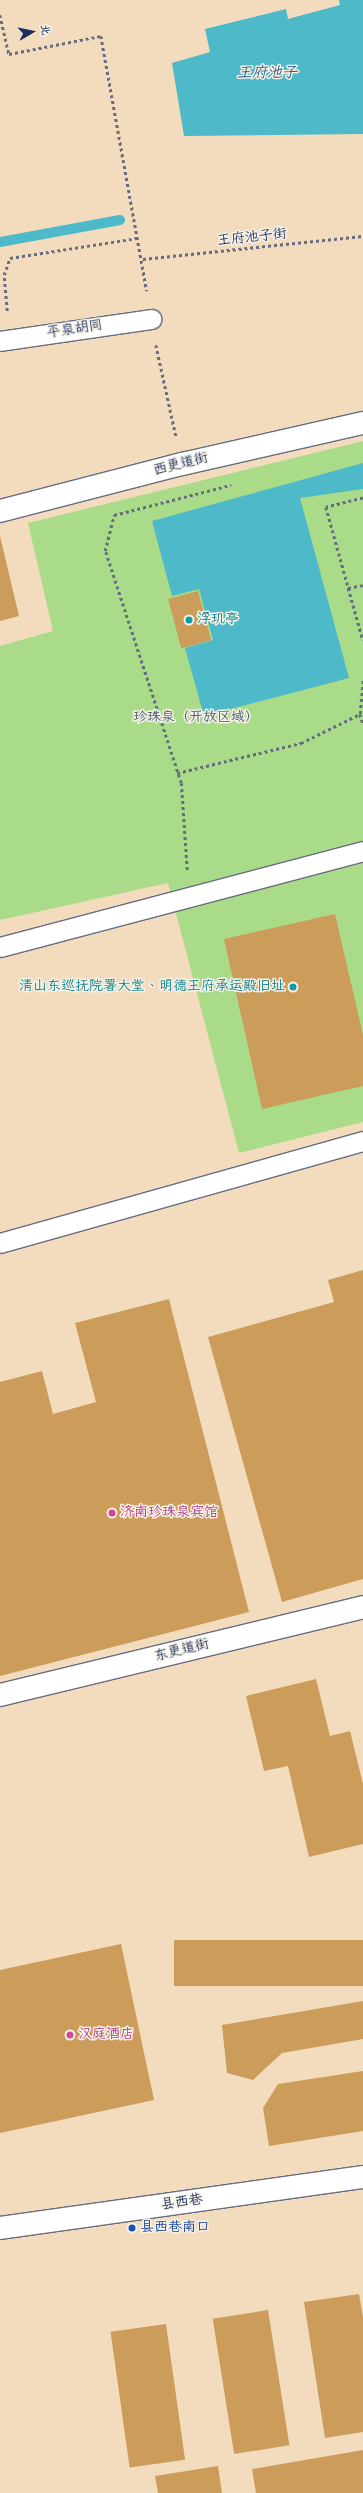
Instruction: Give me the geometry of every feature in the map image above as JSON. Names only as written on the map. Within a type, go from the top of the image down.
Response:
[{"type":"street","name":"西更道街","points":[[0,512],[182,464],[363,423]]},
{"type":"street","name":"东更道街","points":[[0,1695],[363,1607]]},
{"type":"street","name":"县西巷","points":[[0,2228],[363,2177]]},
{"type":"lane","name":"平泉胡同","points":[[5,341],[150,319]]},
{"type":"lane","points":[[0,947],[363,851]]},
{"type":"lane","points":[[0,1243],[363,1141]]},
{"type":"path","points":[[0,15],[9,54],[101,36],[143,259],[150,319],[182,464]]},
{"type":"path","name":"王府池子街","points":[[143,259],[363,236]]},
{"type":"path","points":[[5,341],[4,275],[10,258],[138,238]]},
{"type":"path","points":[[189,897],[177,773],[105,551],[114,515],[240,483]]},
{"type":"path","points":[[363,498],[326,507],[363,640]]},
{"type":"path","points":[[348,588],[363,585]]},
{"type":"path","points":[[363,680],[360,714],[363,724]]},
{"type":"path","points":[[177,773],[302,743],[360,714]]},
{"type":"green space","name":"珍珠泉（开放区域）","points":[[363,441],[363,1122],[239,1153],[168,883],[0,920],[0,646],[53,631],[28,523]]},
{"type":"water","name":"王府池子","points":[[339,0],[363,0],[363,134],[184,136],[172,63],[210,52],[205,29],[286,9],[288,19],[340,5]]},
{"type":"water","points":[[363,463],[363,489],[300,498],[349,678],[204,716],[185,648],[213,640],[199,589],[172,596],[152,521]]},
{"type":"building","points":[[0,536],[19,616],[0,621]]},
{"type":"building","name":"浮玑亭","points":[[198,591],[211,640],[181,648],[168,599]]},
{"type":"building","name":"清山东巡抚院署大堂、明德王府承运殿旧址","points":[[335,914],[363,1035],[363,1086],[262,1109],[224,939]]},
{"type":"building","points":[[363,1270],[363,1579],[282,1602],[208,1337],[334,1302],[328,1280]]},
{"type":"building","name":"济南珍珠泉宾馆","points":[[169,1299],[249,1612],[0,1676],[0,1382],[42,1371],[53,1414],[96,1402],[75,1323]]},
{"type":"building","points":[[316,1679],[330,1736],[350,1731],[363,1784],[363,1844],[309,1857],[288,1766],[264,1771],[246,1696]]},
{"type":"building","points":[[174,1940],[363,1940],[363,1986],[174,1986]]},
{"type":"building","name":"汉庭酒店","points":[[121,1944],[154,2100],[0,2133],[0,1970]]},
{"type":"building","points":[[363,2001],[363,2039],[282,2053],[253,2080],[227,2073],[222,2025]]},
{"type":"building","points":[[363,2071],[363,2131],[269,2146],[263,2108],[278,2084]]},
{"type":"building","points":[[359,2294],[363,2317],[363,2432],[325,2438],[304,2302]]},
{"type":"building","points":[[268,2310],[289,2445],[234,2454],[213,2319]]},
{"type":"building","points":[[166,2324],[185,2460],[130,2467],[111,2332]]},
{"type":"building","points":[[363,2450],[363,2493],[256,2493],[252,2469]]},
{"type":"building","points":[[218,2466],[222,2493],[158,2493],[155,2476]]},
{"type":"waterway","points":[[0,242],[120,220]]},
{"type":"place","name":"浮玑亭","points":[[189,620]]},
{"type":"place","name":"清山东巡抚院署大堂、明德王府承运殿旧址","points":[[293,987]]},
{"type":"place","name":"济南珍珠泉宾馆","points":[[112,1513]]},
{"type":"place","name":"汉庭酒店","points":[[70,2035]]},
{"type":"place","name":"县西巷南口","points":[[132,2228]]}]
